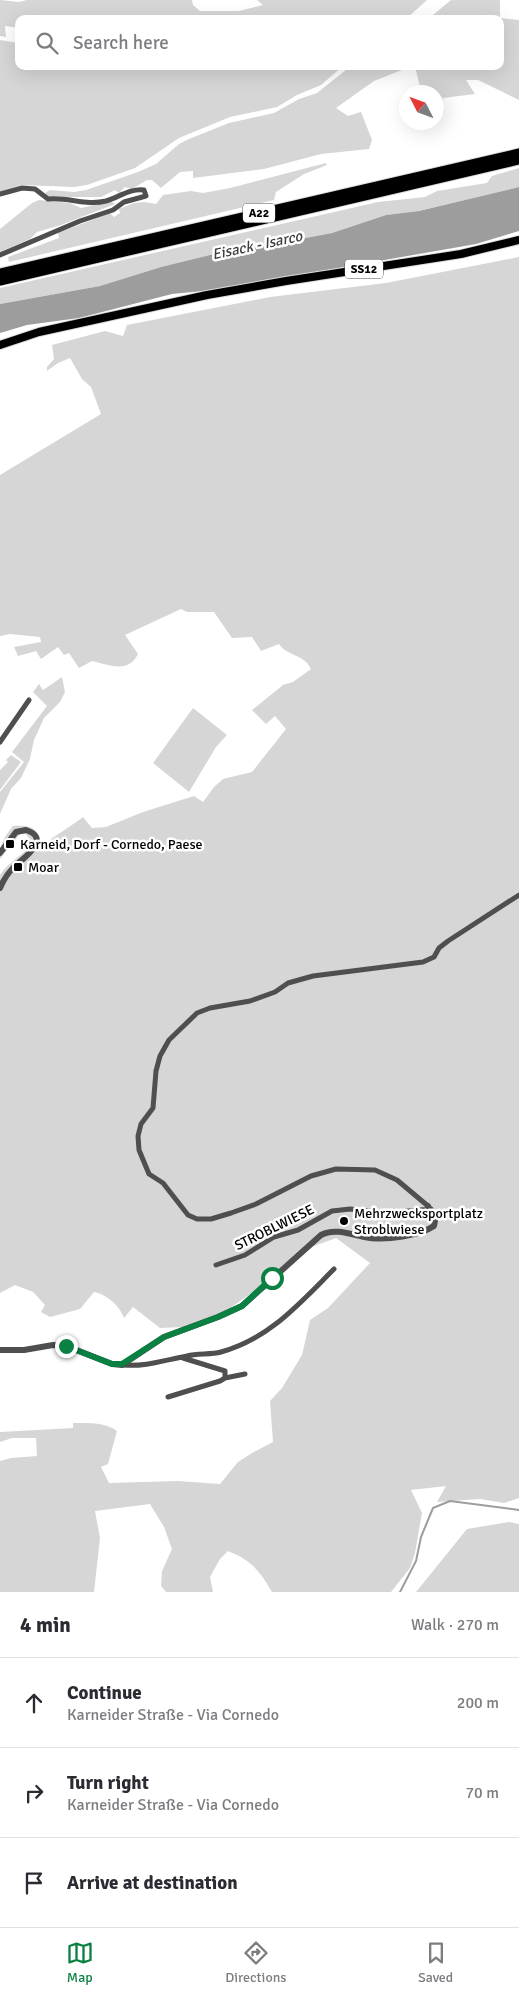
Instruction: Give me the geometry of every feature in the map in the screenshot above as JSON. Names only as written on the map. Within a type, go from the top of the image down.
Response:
[{"type":"highway","name":"A22","points":[[0,274],[519,153]]},
{"type":"highway","name":"A22","points":[[0,281],[519,160]]},
{"type":"main road","name":"SS12","points":[[0,345],[39,332],[207,295],[276,282],[443,258],[519,240]]},
{"type":"street","points":[[0,194],[22,188],[35,189],[48,199],[63,198],[91,204],[137,189],[144,190],[146,196],[124,202],[113,210],[80,221],[0,255]]},
{"type":"street","points":[[0,742],[29,700]]},
{"type":"street","points":[[0,854],[16,832],[26,830],[36,840],[34,849],[13,867],[0,888]]},
{"type":"street","points":[[122,1364],[164,1337],[242,1306],[316,1238],[326,1232],[376,1238],[402,1236],[434,1226],[435,1221],[429,1208],[397,1180],[375,1170],[336,1169],[311,1176],[280,1190],[256,1204],[232,1213],[211,1219],[197,1219],[188,1216],[163,1182],[149,1174],[139,1150],[138,1136],[141,1124],[153,1108],[156,1071],[169,1040],[197,1013],[210,1008],[250,1001],[275,992],[288,983],[313,976],[423,962],[434,957],[439,948],[448,941],[519,895]]},
{"type":"street","name":"STROBLWIESE","points":[[216,1265],[246,1255],[274,1237],[298,1230],[332,1211],[350,1209],[386,1213],[429,1208]]},
{"type":"street","points":[[0,1350],[24,1350],[52,1345],[66,1346],[112,1364],[137,1366],[180,1357],[219,1352],[237,1347],[286,1317],[334,1269]]},
{"type":"street","points":[[180,1357],[225,1371],[226,1378]]},
{"type":"street","points":[[168,1396],[245,1374]]},
{"type":"shaded area","points":[[0,0],[19,2],[27,0],[192,0],[193,5],[200,11],[239,11],[263,5],[257,0],[427,0],[410,15],[15,15],[15,27],[5,26],[6,37],[0,36]]},
{"type":"shaded area","points":[[451,0],[500,0],[500,15],[433,15]]},
{"type":"shaded area","points":[[504,18],[519,20],[519,100],[478,80],[466,80],[475,94],[444,98],[444,85],[419,85],[416,70],[504,70]]},
{"type":"shaded area","points":[[0,40],[15,42],[15,70],[338,70],[321,85],[297,95],[277,107],[230,117],[179,138],[135,168],[87,185],[74,187],[21,185],[0,192]]},
{"type":"shaded area","points":[[346,70],[402,70],[374,81],[336,108],[348,116],[361,112],[372,140],[369,149],[321,154],[264,169],[193,178],[193,171],[180,172],[161,188],[152,180],[147,180],[132,189],[125,187],[119,193],[115,190],[101,197],[47,197],[45,193],[50,190],[74,192],[86,190],[138,172],[156,164],[179,144],[189,139],[229,123],[274,113],[299,99],[317,93]]},
{"type":"shaded area","points":[[326,163],[327,165],[304,174],[276,192],[274,200],[9,262],[8,257],[59,238],[58,233],[110,213],[114,217],[120,213],[119,209],[134,203],[156,204],[163,195],[191,191],[203,193],[230,188]]},
{"type":"shaded area","points":[[519,168],[519,187],[419,211],[386,215],[332,233],[218,253],[161,267],[100,286],[0,304],[0,288],[378,202],[425,197],[437,191],[487,183],[492,176]]},
{"type":"shaded area","points":[[519,187],[519,231],[476,244],[213,290],[172,294],[79,318],[27,325],[0,333],[0,304],[100,286],[161,267],[218,253],[332,233],[386,215],[419,211]]},
{"type":"shaded area","points":[[39,200],[70,203],[81,208],[111,201],[115,204],[61,225],[37,232],[30,239],[0,252],[0,229],[32,203]]},
{"type":"shaded area","points":[[519,257],[519,1498],[504,1503],[480,1499],[437,1502],[446,1486],[411,1490],[422,1513],[415,1553],[410,1568],[391,1592],[272,1592],[249,1562],[228,1551],[220,1559],[210,1577],[213,1592],[166,1592],[161,1586],[162,1571],[172,1549],[164,1527],[150,1504],[95,1511],[100,1538],[94,1592],[0,1592],[0,1461],[37,1456],[36,1438],[12,1438],[0,1442],[0,1432],[73,1428],[73,1423],[107,1426],[117,1431],[108,1464],[101,1467],[109,1483],[178,1481],[220,1484],[238,1462],[273,1442],[270,1401],[282,1388],[302,1355],[310,1320],[328,1308],[370,1263],[336,1238],[306,1249],[272,1278],[218,1317],[183,1327],[160,1328],[133,1307],[124,1318],[112,1301],[94,1292],[80,1309],[50,1317],[41,1312],[45,1305],[33,1292],[15,1285],[0,1293],[0,875],[32,843],[26,834],[20,834],[0,859],[5,837],[13,826],[30,827],[34,829],[38,836],[40,848],[83,817],[92,828],[106,827],[143,812],[194,796],[203,802],[214,787],[223,779],[252,772],[286,729],[275,716],[266,724],[252,710],[283,685],[293,682],[311,669],[304,660],[287,651],[279,644],[261,651],[252,637],[232,638],[214,612],[187,612],[181,609],[125,635],[138,654],[134,660],[124,666],[112,666],[92,661],[79,668],[69,653],[64,655],[58,647],[41,659],[36,651],[18,656],[14,647],[41,642],[40,637],[10,634],[0,636],[0,475],[101,414],[91,387],[82,379],[70,358],[58,363],[47,371],[47,367],[54,359],[52,345],[105,331],[123,336],[127,325],[270,297],[386,283]]},
{"type":"shaded area","points":[[62,677],[65,692],[60,702],[44,718],[34,740],[30,759],[21,778],[11,789],[0,814],[0,792],[24,762],[12,752],[47,706],[33,692],[39,684],[43,690]]},
{"type":"shaded area","points":[[193,708],[227,735],[216,747],[189,792],[153,763]]},
{"type":"shaded area","points":[[11,755],[21,762],[0,790],[0,770],[8,762],[6,760]]},
{"type":"shaded area","points":[[509,1522],[519,1524],[519,1592],[416,1592],[467,1529]]},
{"type":"waterway","points":[[400,1592],[416,1561],[421,1537],[433,1508],[450,1501],[519,1510]]},
{"type":"place","name":"Karneid, Dorf - Cornedo, Paese","points":[[10,844]]},
{"type":"place","name":"Moar","points":[[18,867]]},
{"type":"place","name":"Mehrzwecksportplatz Stroblwiese","points":[[344,1221]]},
{"type":"route","points":[[66,1346],[112,1364],[122,1364],[164,1337],[231,1312],[242,1306],[272,1278]]},
{"type":"water label","name":"Eisack - Isarco","points":[[257,245]]}]
